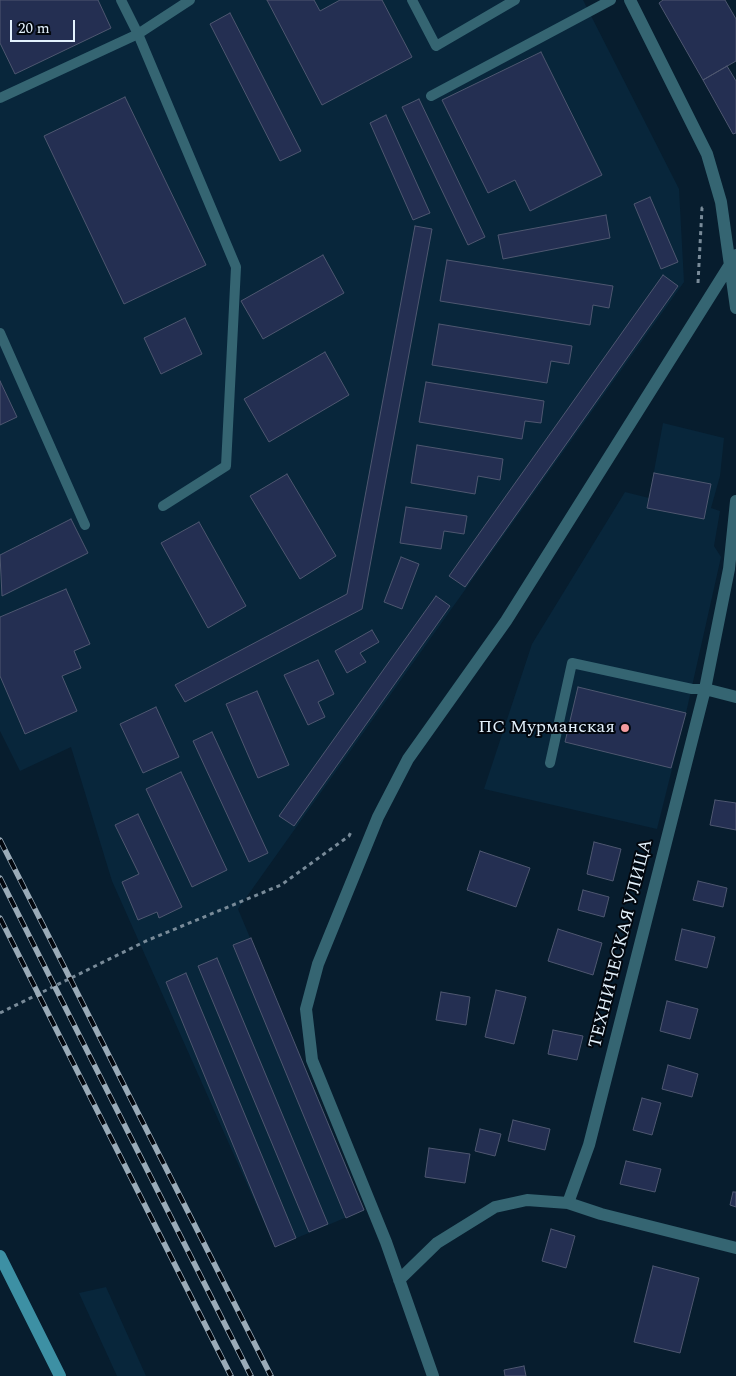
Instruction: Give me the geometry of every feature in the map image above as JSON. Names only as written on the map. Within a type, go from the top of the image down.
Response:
[{"type":"street","points":[[630,0],[707,154],[721,202],[733,260],[736,308]]},
{"type":"street","points":[[433,1376],[386,1242],[312,1060],[306,1009],[318,964],[378,817],[408,759],[506,621],[733,260]]},
{"type":"street","name":"ТЕХНИЧЕСКАЯ УЛИЦА","points":[[568,1203],[589,1145],[705,689],[729,569],[736,501]]},
{"type":"street","points":[[705,689],[736,697]]},
{"type":"street","points":[[399,1280],[437,1243],[496,1208],[527,1200],[568,1203],[637,1224],[736,1248]]},
{"type":"street","points":[[0,1256],[60,1376]]},
{"type":"lane","points":[[121,0],[138,34],[236,267],[226,466],[163,506]]},
{"type":"lane","points":[[0,98],[138,34],[190,0]]},
{"type":"lane","points":[[412,0],[436,46],[515,0]]},
{"type":"lane","points":[[431,96],[611,0]]},
{"type":"lane","points":[[0,333],[85,525]]},
{"type":"lane","points":[[550,763],[572,663],[692,689],[705,689]]},
{"type":"path","points":[[698,287],[702,208]]},
{"type":"path","points":[[0,1013],[146,941],[281,885],[349,836],[353,828]]},
{"type":"shaded area","points":[[0,0],[583,0],[679,189],[684,282],[238,909],[364,1210],[275,1247],[112,881],[71,747],[20,771],[0,731]]},
{"type":"shaded area","points":[[663,423],[724,438],[720,476],[711,508],[720,511],[714,546],[721,557],[686,713],[657,829],[484,789],[532,644],[625,492],[649,498]]},
{"type":"shaded area","points":[[106,1287],[146,1376],[117,1376],[79,1293]]},
{"type":"building","points":[[0,0],[98,0],[111,28],[15,74],[0,43]]},
{"type":"building","points":[[267,0],[314,0],[320,11],[340,0],[382,0],[412,57],[322,105]]},
{"type":"building","points":[[663,0],[725,0],[736,19],[736,61],[703,80],[659,3]]},
{"type":"building","points":[[230,13],[301,151],[280,161],[210,24]]},
{"type":"building","points":[[541,52],[602,175],[530,211],[515,180],[488,193],[442,100]]},
{"type":"building","points":[[727,66],[736,81],[736,133],[733,134],[703,80]]},
{"type":"building","points":[[125,97],[206,265],[124,304],[44,136]]},
{"type":"building","points":[[419,99],[485,237],[468,245],[402,107]]},
{"type":"building","points":[[386,115],[430,213],[413,220],[370,123]]},
{"type":"building","points":[[650,197],[678,262],[661,269],[634,204]]},
{"type":"building","points":[[606,215],[610,238],[503,259],[498,235]]},
{"type":"building","points":[[415,226],[432,229],[362,609],[185,702],[175,685],[347,594]]},
{"type":"building","points":[[323,255],[344,293],[263,339],[241,301]]},
{"type":"building","points":[[447,260],[613,286],[609,308],[593,305],[590,325],[440,301]]},
{"type":"building","points":[[663,275],[678,286],[465,587],[449,576]]},
{"type":"building","points":[[185,318],[202,354],[161,374],[144,338]]},
{"type":"building","points":[[439,324],[572,346],[569,364],[551,361],[547,383],[432,365]]},
{"type":"building","points":[[325,352],[349,395],[269,442],[244,399]]},
{"type":"building","points":[[0,381],[17,417],[0,425]]},
{"type":"building","points":[[426,382],[544,401],[541,423],[525,421],[522,439],[419,422]]},
{"type":"building","points":[[417,445],[503,459],[500,480],[478,476],[475,494],[411,483]]},
{"type":"building","points":[[654,473],[711,484],[704,519],[647,508]]},
{"type":"building","points":[[287,474],[336,556],[300,579],[250,496]]},
{"type":"building","points":[[406,507],[467,516],[464,534],[444,531],[441,549],[400,543]]},
{"type":"building","points":[[71,519],[88,553],[2,596],[0,555]]},
{"type":"building","points":[[199,522],[246,606],[208,628],[161,543]]},
{"type":"building","points":[[401,557],[419,564],[402,609],[384,602]]},
{"type":"building","points":[[66,589],[90,644],[74,651],[81,668],[62,676],[77,711],[25,734],[0,676],[0,617]]},
{"type":"building","points":[[436,596],[450,606],[294,826],[279,816]]},
{"type":"building","points":[[372,630],[379,642],[360,653],[366,662],[347,673],[335,651]]},
{"type":"building","points":[[318,660],[334,694],[318,702],[325,717],[308,725],[284,675]]},
{"type":"building","name":"ПС Мурманская","points":[[578,687],[686,713],[671,768],[565,742]]},
{"type":"building","points":[[257,691],[289,765],[258,778],[226,704]]},
{"type":"building","points":[[156,707],[179,757],[143,773],[120,724]]},
{"type":"building","points":[[212,732],[268,853],[249,862],[193,741]]},
{"type":"building","points":[[181,772],[227,870],[192,887],[146,789]]},
{"type":"building","points":[[715,800],[736,803],[736,830],[710,825]]},
{"type":"building","points":[[138,814],[182,907],[159,918],[157,912],[138,920],[122,882],[139,874],[115,825]]},
{"type":"building","points":[[594,842],[621,849],[613,881],[587,874]]},
{"type":"building","points":[[480,851],[530,868],[516,907],[467,890]]},
{"type":"building","points":[[698,881],[727,888],[723,907],[693,900]]},
{"type":"building","points":[[583,890],[609,897],[604,917],[578,910]]},
{"type":"building","points":[[558,929],[602,943],[593,975],[548,961]]},
{"type":"building","points":[[682,929],[715,937],[707,968],[675,960]]},
{"type":"building","points":[[251,938],[364,1210],[346,1218],[233,945]]},
{"type":"building","points":[[217,958],[328,1224],[309,1232],[198,966]]},
{"type":"building","points":[[186,973],[296,1238],[275,1247],[166,982]]},
{"type":"building","points":[[496,990],[526,997],[514,1044],[485,1037]]},
{"type":"building","points":[[441,992],[470,997],[466,1025],[436,1020]]},
{"type":"building","points":[[667,1001],[698,1009],[690,1039],[660,1031]]},
{"type":"building","points":[[553,1030],[583,1036],[577,1060],[548,1054]]},
{"type":"building","points":[[668,1065],[698,1074],[692,1097],[662,1089]]},
{"type":"building","points":[[642,1098],[661,1103],[652,1135],[633,1130]]},
{"type":"building","points":[[513,1120],[550,1129],[545,1150],[508,1141]]},
{"type":"building","points":[[480,1129],[501,1134],[495,1156],[475,1151]]},
{"type":"building","points":[[429,1148],[470,1154],[465,1183],[425,1177]]},
{"type":"building","points":[[626,1161],[661,1169],[655,1192],[620,1184]]},
{"type":"building","points":[[733,1192],[736,1192],[736,1207],[730,1205]]},
{"type":"building","points":[[551,1229],[575,1236],[566,1268],[542,1261]]},
{"type":"building","points":[[653,1266],[699,1278],[680,1353],[634,1342]]},
{"type":"building","points":[[524,1366],[526,1376],[505,1376],[504,1370]]},
{"type":"railway","points":[[0,840],[271,1376]]},
{"type":"railway","points":[[0,878],[251,1376]]},
{"type":"railway","points":[[0,918],[231,1376]]},
{"type":"place","name":"ПС Мурманская","points":[[625,728]]}]
